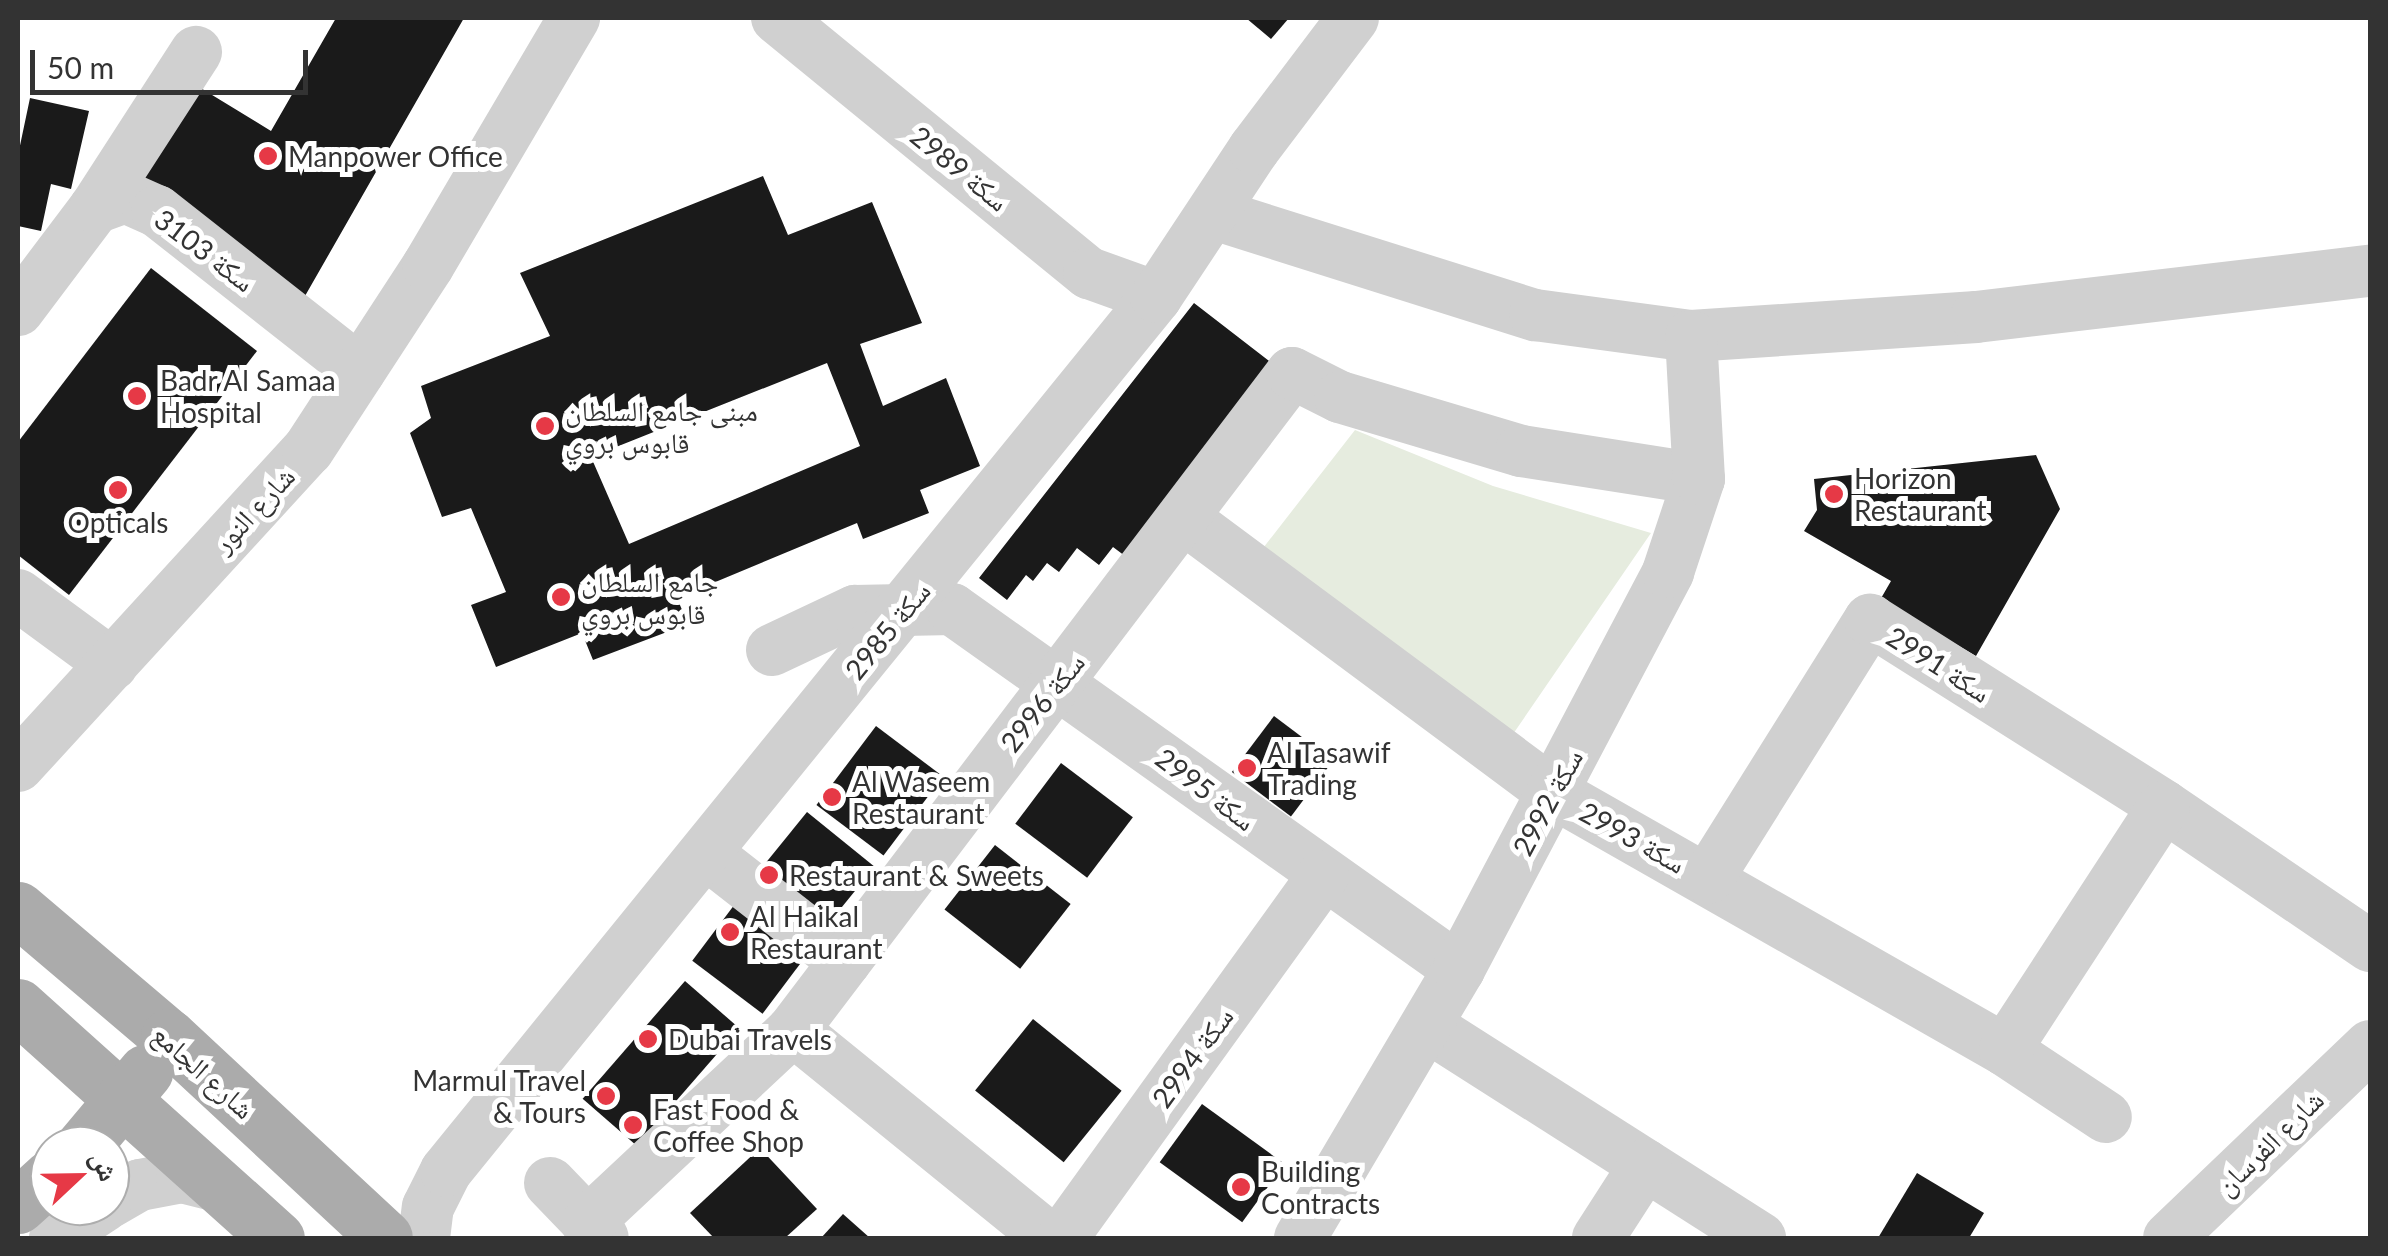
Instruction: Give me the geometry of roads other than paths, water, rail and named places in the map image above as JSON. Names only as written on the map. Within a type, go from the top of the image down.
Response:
[{"type":"main road","name":"شارع الجامع","points":[[18,909],[168,1036],[385,1238]]},
{"type":"main road","points":[[18,1006],[277,1238]]},
{"type":"main road","points":[[102,1126],[126,1101],[168,1036]]},
{"type":"street","name":"شارع النور","points":[[18,766],[308,450],[574,18]]},
{"type":"street","name":"سكة 2989","points":[[776,18],[1089,273],[1156,297]]},
{"type":"street","name":"سكة 2985","points":[[424,1238],[428,1207],[446,1171],[707,854],[932,593],[1156,297],[1254,148],[1353,18]]},
{"type":"street","points":[[27,283],[95,208],[196,52]]},
{"type":"street","name":"سكة 3103","points":[[95,208],[125,197],[157,211],[360,371]]},
{"type":"street","points":[[1214,214],[1535,314],[1691,336],[1976,317],[2370,271]]},
{"type":"street","name":"سكة 2992","points":[[1300,1238],[1459,969],[1668,572],[1699,478],[1691,336]]},
{"type":"street","name":"سكة 2996","points":[[595,1230],[793,1030],[1058,680],[1186,520],[1292,373],[1340,396],[1521,451],[1699,478]]},
{"type":"street","name":"سكة 2993","points":[[1186,520],[1552,792],[2005,1050],[2106,1116]]},
{"type":"street","points":[[772,650],[855,611],[932,593]]},
{"type":"street","name":"سكة 2995","points":[[932,593],[1058,680],[1323,876],[1459,969]]},
{"type":"street","points":[[18,595],[112,664]]},
{"type":"street","name":"سكة 2991","points":[[1708,878],[1870,620],[2164,806],[2370,946]]},
{"type":"street","points":[[2005,1050],[2164,806]]},
{"type":"street","points":[[707,854],[845,962]]},
{"type":"street","name":"سكة 2994","points":[[1062,1238],[1323,876]]},
{"type":"street","points":[[1427,1026],[1760,1238]]},
{"type":"street","points":[[793,1030],[1049,1238]]},
{"type":"street","name":"شارع الفرسان","points":[[2168,1238],[2370,1046]]},
{"type":"street","points":[[1598,1238],[1645,1164]]},
{"type":"street","points":[[130,1191],[140,1185],[182,1177],[219,1186]]},
{"type":"street","points":[[550,1183],[595,1230]]},
{"type":"place","name":"Manpower Office","points":[[268,156]]},
{"type":"place","name":"Badr Al Samaa Hospital","points":[[137,396]]},
{"type":"place","name":"مبنى جامع السلطان قابوس بروي","points":[[545,426]]},
{"type":"place","name":"Opticals","points":[[118,490]]},
{"type":"place","name":"Horizon Restaurant","points":[[1834,494]]},
{"type":"place","name":"جامع السلطان قابوس بروي","points":[[561,597]]},
{"type":"place","name":"Al Tasawif Trading","points":[[1247,768]]},
{"type":"place","name":"Al Waseem Restaurant","points":[[832,797]]},
{"type":"place","name":"Restaurant & Sweets","points":[[769,875]]},
{"type":"place","name":"Al Haikal Restaurant","points":[[730,932]]},
{"type":"place","name":"Dubai Travels","points":[[648,1039]]},
{"type":"place","name":"Marmul Travel & Tours","points":[[606,1096]]},
{"type":"place","name":"Fast Food & Coffee Shop","points":[[633,1125]]},
{"type":"place","name":"Building Contracts","points":[[1241,1187]]}]
